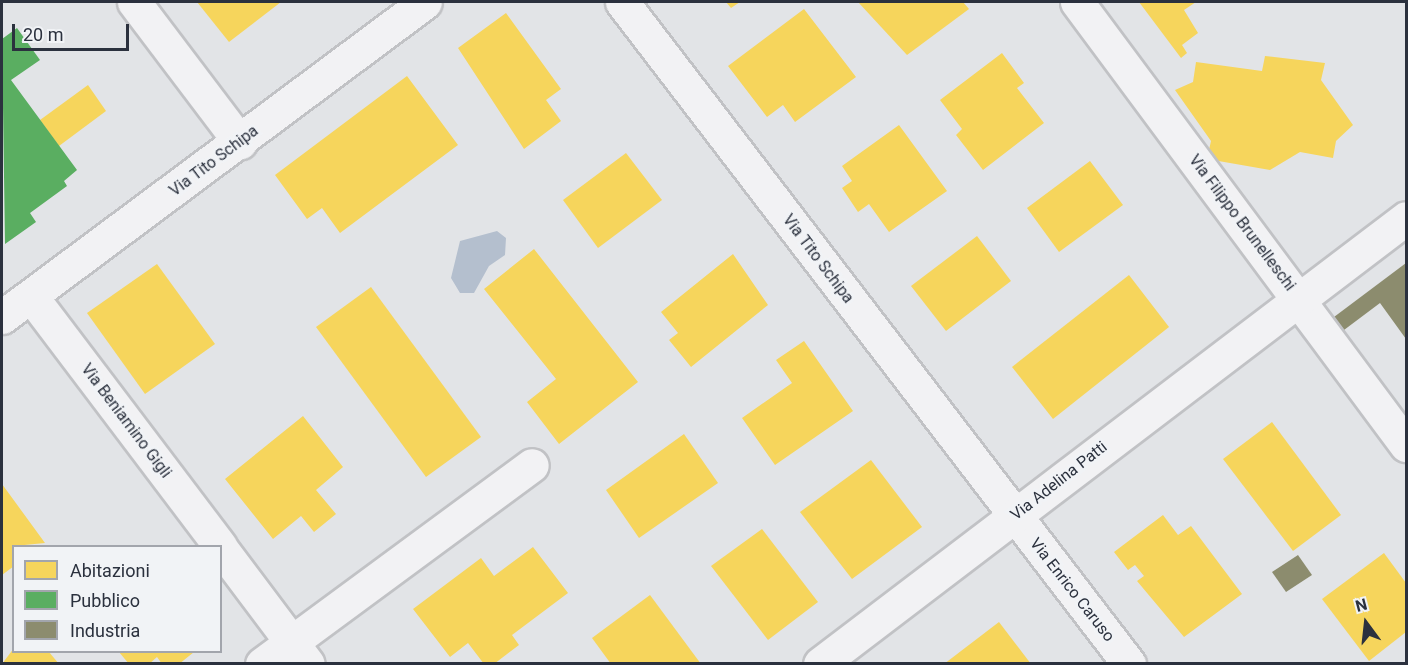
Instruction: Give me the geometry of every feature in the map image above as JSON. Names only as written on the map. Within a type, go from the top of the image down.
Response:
[{"type":"street","points":[[134,2],[240,142]]},
{"type":"street","name":"Via Tito Schipa","points":[[2,316],[240,142],[425,2]]},
{"type":"street","name":"Via Tito Schipa","points":[[622,2],[1014,516]]},
{"type":"street","name":"Via Filippo Brunelleschi","points":[[1077,2],[1407,445]]},
{"type":"street","name":"Via Adelina Patti","points":[[820,663],[1297,298],[1407,218]]},
{"type":"street","name":"Via Beniamino Gigli","points":[[31,296],[218,545]]},
{"type":"street","points":[[262,663],[300,652],[532,465]]},
{"type":"street","name":"Via Enrico Caruso","points":[[1014,516],[1129,663]]},
{"type":"street","name":"Via Beniamino Gigli","points":[[222,550],[300,652]]},
{"type":"water","points":[[497,231],[506,238],[505,255],[489,266],[474,293],[460,293],[451,278],[460,241]]},
{"type":"building: Abitazioni","points":[[197,2],[281,2],[229,42]]},
{"type":"building: Abitazioni","points":[[726,2],[740,2],[731,8]]},
{"type":"building: Abitazioni","points":[[858,2],[963,2],[969,9],[907,55]]},
{"type":"building: Abitazioni","points":[[1139,2],[1196,2],[1184,10],[1198,33],[1182,45],[1187,53],[1181,58]]},
{"type":"building: Abitazioni","points":[[804,9],[856,77],[795,122],[783,105],[767,117],[728,66]]},
{"type":"building: Abitazioni","points":[[506,13],[561,89],[546,100],[561,121],[524,149],[458,48]]},
{"type":"building: Abitazioni","points":[[1002,53],[1024,83],[1017,88],[1044,123],[983,170],[956,135],[962,129],[940,100]]},
{"type":"building: Abitazioni","points":[[1265,56],[1325,63],[1321,80],[1353,125],[1336,141],[1333,158],[1300,152],[1270,170],[1207,159],[1211,141],[1175,90],[1193,82],[1196,62],[1262,71]]},
{"type":"building: Abitazioni","points":[[407,76],[458,145],[340,233],[322,208],[307,219],[275,175]]},
{"type":"building: Abitazioni","points":[[88,85],[106,111],[59,146],[40,120]]},
{"type":"building: Abitazioni","points":[[899,125],[947,191],[889,232],[869,204],[858,212],[842,188],[852,181],[842,166]]},
{"type":"building: Abitazioni","points":[[626,153],[662,200],[598,248],[563,200]]},
{"type":"building: Abitazioni","points":[[1090,161],[1123,205],[1059,252],[1027,208]]},
{"type":"building: Abitazioni","points":[[977,236],[1011,281],[946,331],[911,286]]},
{"type":"building: Abitazioni","points":[[534,249],[638,382],[559,444],[527,402],[556,379],[484,289]]},
{"type":"building: Abitazioni","points":[[733,254],[768,305],[691,367],[669,340],[678,333],[661,312]]},
{"type":"building: Abitazioni","points":[[157,264],[215,344],[145,394],[87,313]]},
{"type":"building: Abitazioni","points":[[1129,275],[1169,327],[1053,419],[1012,367]]},
{"type":"building: Abitazioni","points":[[371,287],[481,437],[426,477],[316,327]]},
{"type":"building: Abitazioni","points":[[804,341],[853,411],[775,465],[742,418],[792,383],[776,360]]},
{"type":"building: Abitazioni","points":[[303,416],[343,467],[316,490],[336,514],[314,532],[301,516],[273,539],[225,479]]},
{"type":"building: Abitazioni","points":[[1272,422],[1341,515],[1293,551],[1223,459]]},
{"type":"building: Abitazioni","points":[[684,434],[718,483],[639,538],[606,490]]},
{"type":"building: Abitazioni","points":[[871,460],[922,527],[852,579],[800,512]]},
{"type":"building: Abitazioni","points":[[2,484],[45,543],[12,545],[12,568],[2,575]]},
{"type":"building: Abitazioni","points":[[1163,515],[1178,535],[1191,526],[1242,594],[1184,637],[1137,581],[1144,576],[1135,565],[1128,570],[1114,552]]},
{"type":"building: Abitazioni","points":[[762,529],[818,602],[768,640],[711,566]]},
{"type":"building: Abitazioni","points":[[533,547],[568,593],[512,635],[519,645],[494,664],[484,664],[468,643],[450,657],[413,609],[481,558],[494,576]]},
{"type":"building: Abitazioni","points":[[1384,553],[1406,583],[1406,632],[1369,661],[1322,599]]},
{"type":"building: Abitazioni","points":[[650,595],[701,664],[611,664],[592,638]]},
{"type":"building: Abitazioni","points":[[999,622],[1031,664],[944,664]]},
{"type":"building: Abitazioni","points":[[12,651],[12,653],[50,653],[59,664],[2,664]]},
{"type":"building: Abitazioni","points":[[120,653],[193,653],[179,664],[162,664],[157,657],[149,664],[129,664]]},
{"type":"building: Pubblico","points":[[17,28],[40,60],[11,80],[77,170],[64,181],[67,186],[30,213],[36,222],[5,244],[2,39]]},
{"type":"building: Industria","points":[[1406,263],[1406,339],[1380,303],[1344,330],[1334,317]]},
{"type":"building: Industria","points":[[1298,555],[1312,575],[1286,592],[1272,572]]}]
